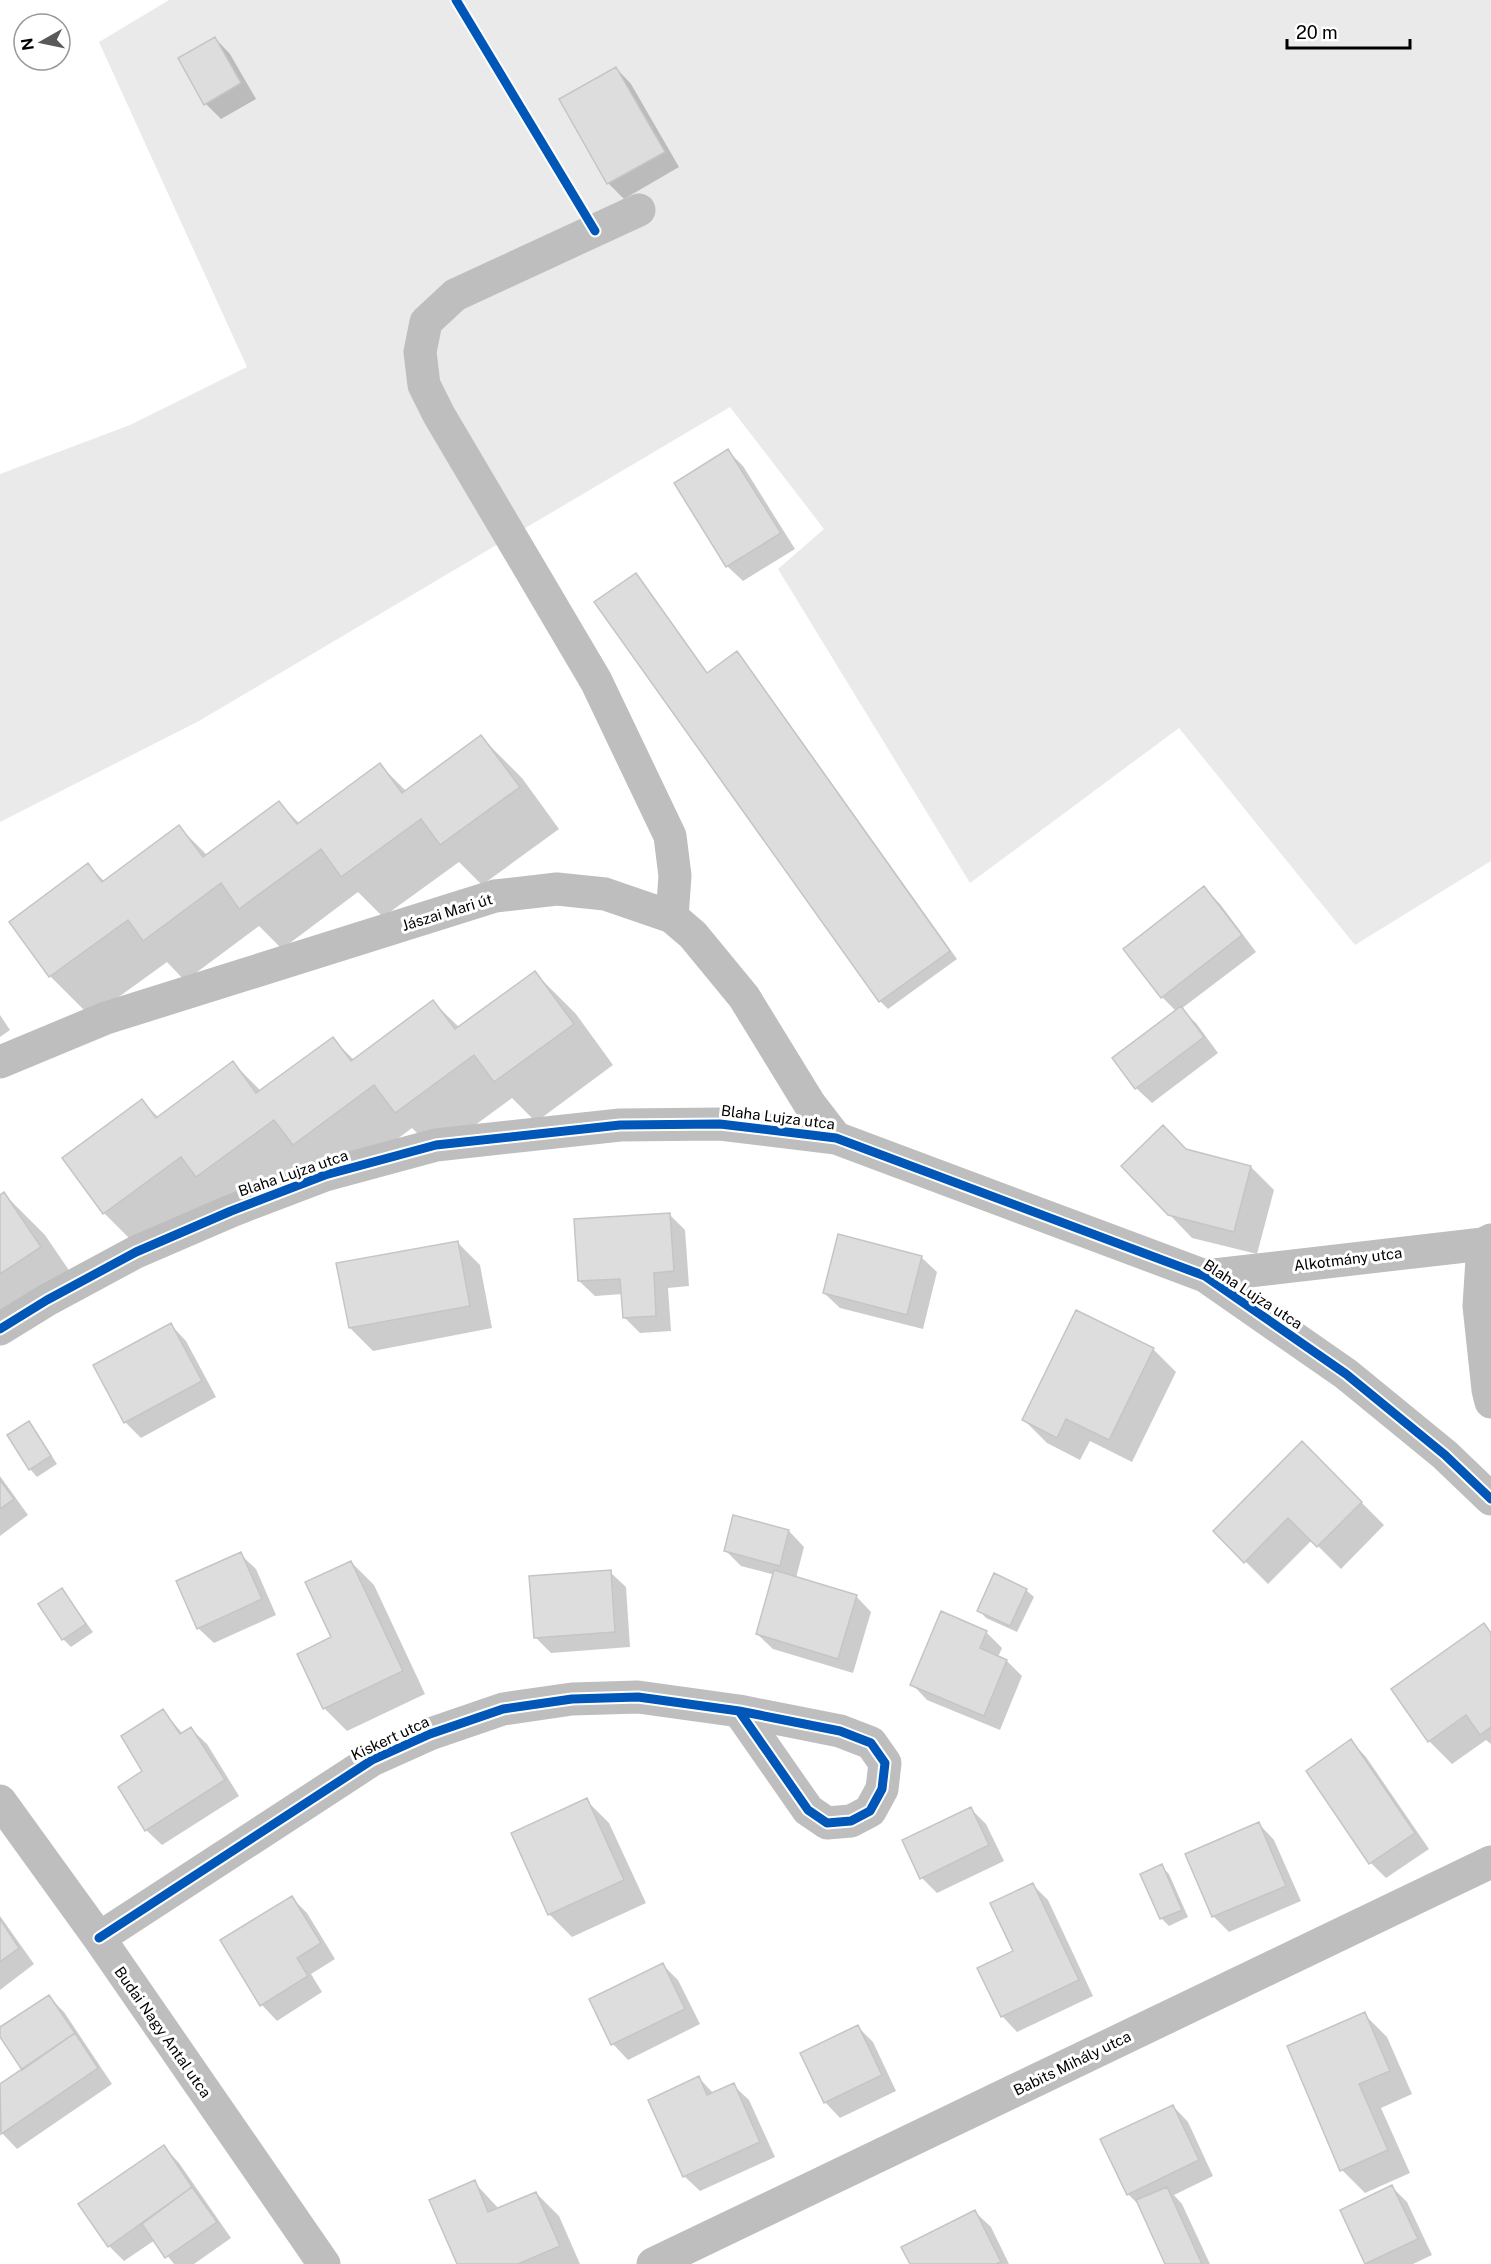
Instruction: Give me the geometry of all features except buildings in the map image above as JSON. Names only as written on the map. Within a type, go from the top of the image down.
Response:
[{"type":"street","points":[[639,210],[455,296],[426,322],[420,352],[424,385],[438,415],[596,681],[670,836],[675,876],[672,917]]},
{"type":"street","name":"Jászai Mari út","points":[[0,1062],[106,1018],[495,896],[557,889],[605,894],[672,917],[693,935],[744,997],[809,1103],[836,1138]]},
{"type":"street","name":"Blaha Lujza utca","points":[[0,1329],[47,1300],[136,1252],[231,1211],[325,1175],[436,1145],[620,1125],[720,1124],[836,1138],[1205,1276],[1346,1374],[1445,1455],[1491,1499]]},
{"type":"street","points":[[1487,1242],[1479,1306],[1491,1402]]},
{"type":"street","name":"Alkotmány utca","points":[[1205,1276],[1487,1242]]},
{"type":"street","name":"Kiskert utca","points":[[99,1938],[372,1760],[430,1734],[503,1709],[572,1699],[638,1697],[739,1711]]},
{"type":"street","name":"Budai Nagy Antal utca","points":[[0,1801],[99,1938],[324,2264]]},
{"type":"street","name":"Babits Mihály utca","points":[[653,2264],[1491,1862]]},
{"type":"shaded area","points":[[169,0],[1491,0],[1491,861],[1355,945],[1179,728],[970,883],[778,569],[824,529],[730,407],[199,721],[0,822],[0,474],[130,425],[247,367],[99,42]]},
{"type":"cycle path","points":[[456,0],[595,231]]},
{"type":"cycle path","points":[[0,1329],[47,1300],[136,1252],[231,1211],[325,1175],[436,1145],[620,1125],[720,1124],[836,1138],[1205,1276],[1346,1374],[1445,1455],[1491,1499]]},
{"type":"cycle path","points":[[99,1938],[372,1760],[430,1734],[503,1709],[572,1699],[638,1697],[739,1711],[840,1731],[871,1743],[885,1763],[882,1789],[870,1811],[851,1821],[827,1823],[808,1810],[739,1711]]}]
